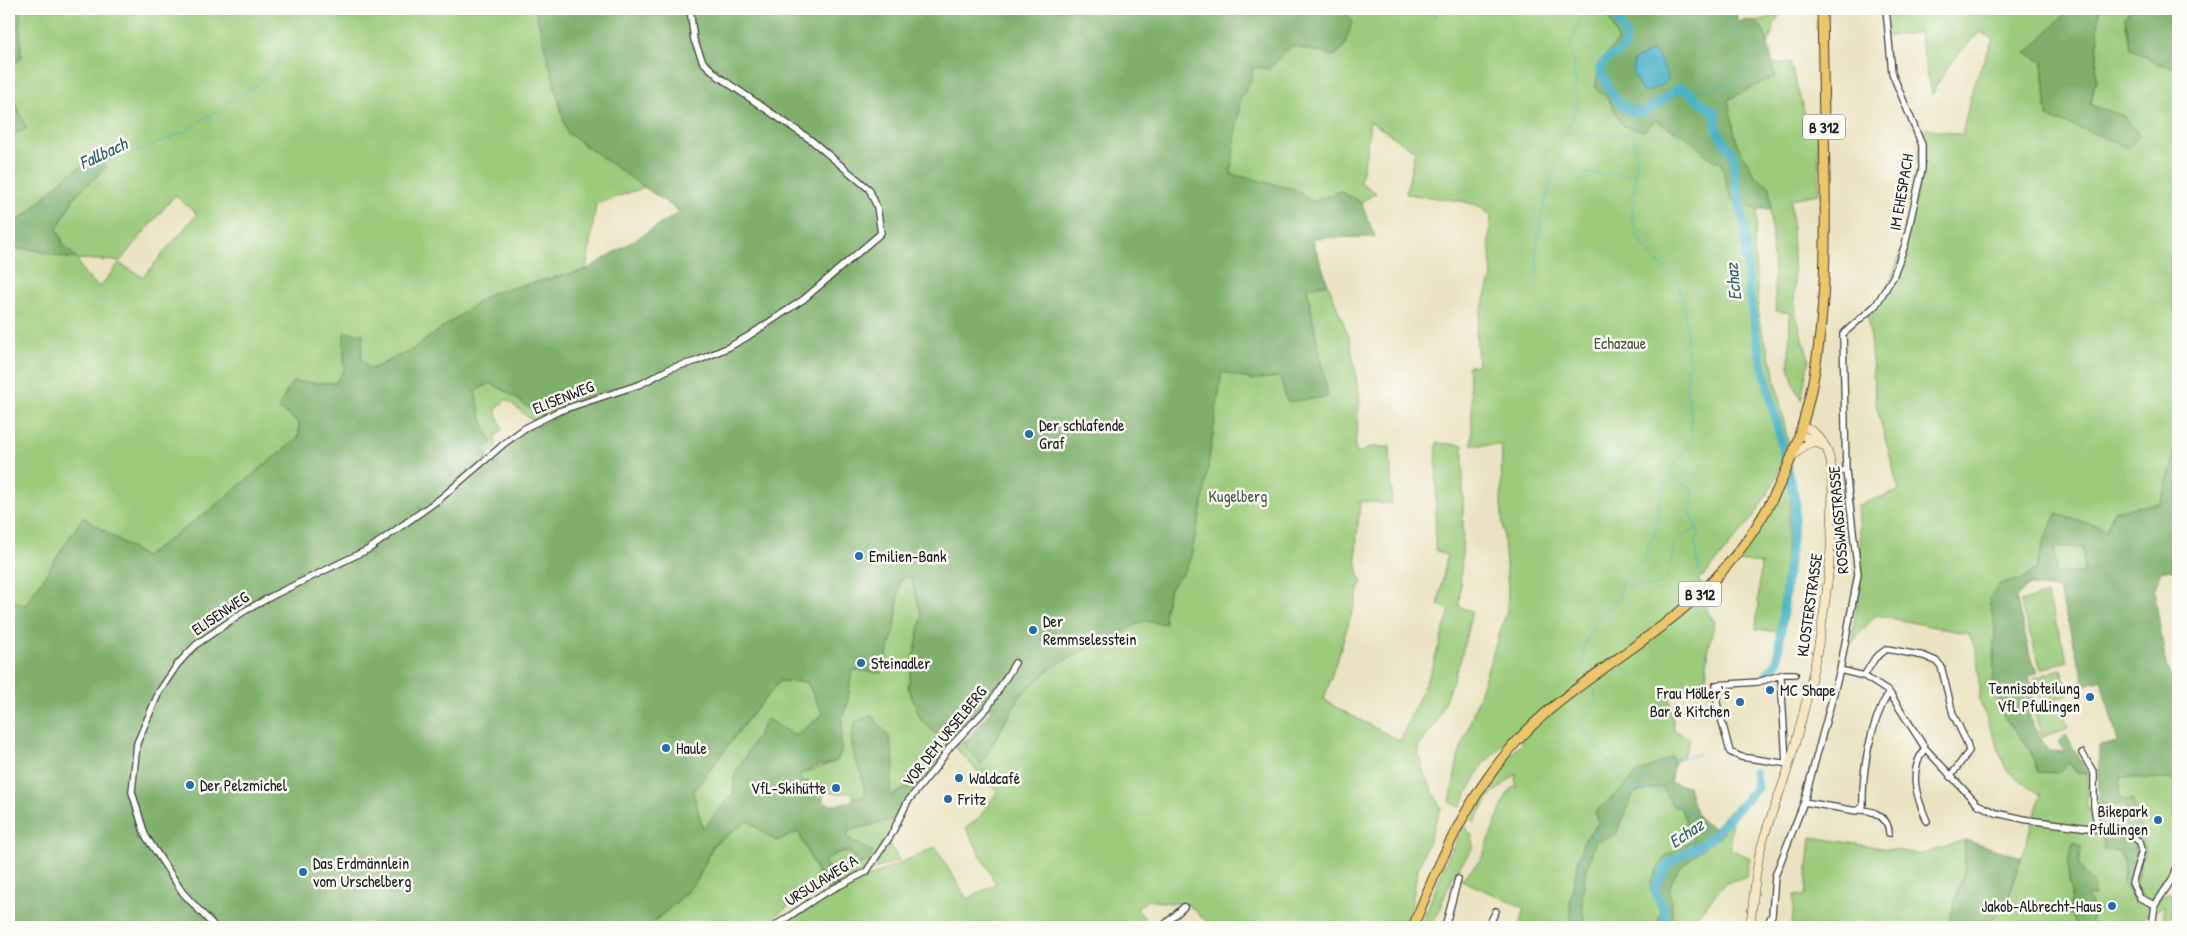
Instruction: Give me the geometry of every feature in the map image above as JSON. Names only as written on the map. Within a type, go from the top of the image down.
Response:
[{"type":"main road","name":"B 312","points":[[1413,927],[1442,856],[1461,819],[1487,778],[1518,740],[1549,710],[1668,622],[1709,585],[1744,544],[1773,498],[1791,460],[1812,392],[1820,342],[1826,245],[1822,9]]},
{"type":"main road","points":[[1801,430],[1826,448]]},
{"type":"main road","name":"KLOSTERSTRASSE","points":[[1750,927],[1760,855],[1810,687],[1827,599],[1831,550],[1831,458],[1816,433],[1801,430]]},
{"type":"main road","points":[[1791,460],[1804,446],[1814,441]]},
{"type":"street","name":"ELISENWEG","points":[[215,927],[183,893],[145,836],[132,792],[137,743],[159,692],[177,665],[197,644],[243,612],[266,599],[369,549],[441,498],[504,443],[525,428],[559,410],[641,384],[671,368],[697,361],[735,344],[804,300],[880,233],[877,207],[869,189],[811,140],[719,77],[703,62],[694,40],[690,9]]},
{"type":"street","name":"IM EHESPACH","points":[[1843,334],[1876,305],[1893,277],[1905,245],[1922,169],[1922,145],[1892,73],[1886,9]]},
{"type":"street","name":"ROSSWAGSTRASSE","points":[[1761,927],[1768,923],[1772,915],[1774,876],[1804,802],[1840,670],[1858,574],[1846,471],[1843,334]]},
{"type":"street","points":[[1832,471],[1846,471]]},
{"type":"street","points":[[1864,676],[1875,658],[1887,649],[1924,656],[1939,663],[1943,670],[1953,714],[1968,747],[1967,755],[1950,777]]},
{"type":"street","name":"VOR DEM URSELBERG","points":[[880,853],[908,801],[952,744],[988,707],[1015,663]]},
{"type":"street","points":[[1840,670],[1864,676],[1889,692],[1926,748],[1950,777],[1977,804],[1996,813],[2128,833],[2140,842],[2142,850],[2132,883],[2140,898],[2155,905]]},
{"type":"street","name":"KLOSTERSTRASSE","points":[[1788,764],[1741,757],[1730,752],[1717,703],[1716,685],[1756,682],[1795,674]]},
{"type":"street","points":[[1781,676],[1788,764]]},
{"type":"street","points":[[1860,810],[1863,806],[1862,780],[1874,729],[1889,692]]},
{"type":"street","points":[[1926,748],[1918,759],[1915,786],[1927,821]]},
{"type":"street","points":[[2082,753],[2094,773],[2094,807],[2098,829]]},
{"type":"street","points":[[1804,802],[1868,810],[1885,820],[1890,833]]},
{"type":"street","name":"URSULAWEG A","points":[[773,927],[821,895],[866,872],[880,853]]},
{"type":"street","points":[[2152,927],[2155,905],[2172,878],[2178,864]]},
{"type":"street","points":[[1445,927],[1458,879]]},
{"type":"street","points":[[1162,927],[1184,906]]},
{"type":"street","points":[[1488,927],[1496,911]]},
{"type":"green space","points":[[9,9],[20,9],[21,59],[9,66]]},
{"type":"green space","points":[[20,9],[536,9],[567,133],[645,187],[596,204],[586,270],[491,293],[410,351],[371,369],[361,359],[344,371],[335,383],[292,382],[278,408],[299,423],[299,437],[211,509],[145,557],[83,517],[25,606],[9,598],[9,249],[31,249],[66,258],[76,258],[64,245],[57,229],[76,194],[107,167],[96,157],[65,177],[28,213],[9,225],[9,206],[15,201],[9,187],[9,136],[26,129],[9,89],[9,66],[21,59]],"holes":[[[175,195],[197,214],[143,277],[119,263],[100,287],[86,275],[77,259],[120,261]]]},
{"type":"green space","points":[[535,9],[1347,9],[1347,14],[1353,20],[1344,47],[1335,56],[1292,46],[1269,69],[1253,67],[1252,78],[1240,100],[1231,174],[1294,189],[1313,202],[1340,191],[1361,202],[1375,237],[1312,238],[1328,284],[1307,288],[1328,397],[1287,402],[1280,377],[1252,380],[1222,372],[1203,501],[1190,560],[1168,594],[1164,616],[1166,624],[1144,621],[1055,665],[1020,695],[981,764],[962,743],[972,734],[991,710],[989,707],[950,747],[921,720],[908,687],[922,616],[910,576],[900,581],[895,627],[882,673],[852,670],[847,706],[842,717],[841,753],[837,761],[815,767],[799,775],[801,781],[813,783],[823,793],[823,803],[834,805],[852,801],[853,797],[866,797],[861,772],[855,760],[851,738],[855,722],[872,715],[890,739],[894,763],[890,796],[929,775],[898,818],[848,831],[848,838],[873,852],[868,862],[858,864],[849,851],[837,853],[824,861],[840,887],[827,892],[798,832],[776,841],[748,821],[713,845],[698,879],[679,900],[648,927],[9,927],[9,598],[25,606],[83,517],[145,557],[211,509],[299,437],[299,423],[278,408],[292,382],[335,383],[344,370],[344,332],[363,334],[361,359],[371,369],[410,351],[491,293],[586,270],[680,212],[567,133]],"holes":[[[491,383],[536,413],[556,405],[560,414],[524,432],[490,461],[484,451],[492,443],[482,420],[475,391]],[[780,681],[807,682],[823,714],[796,736],[767,719],[734,776],[734,793],[703,829],[693,792],[747,720]]]},
{"type":"green space","points":[[1300,9],[1433,9],[1434,16],[1436,9],[1734,9],[1736,23],[1775,64],[1790,62],[1809,130],[1818,130],[1819,194],[1791,199],[1795,312],[1809,359],[1801,400],[1789,366],[1790,313],[1776,311],[1770,204],[1758,208],[1754,245],[1759,321],[1772,363],[1788,442],[1777,472],[1778,475],[1754,516],[1706,574],[1698,579],[1705,591],[1704,601],[1707,611],[1715,622],[1709,644],[1706,678],[1670,697],[1674,730],[1690,739],[1683,757],[1673,761],[1663,781],[1710,833],[1729,811],[1732,813],[1730,849],[1750,858],[1746,876],[1724,884],[1689,927],[1519,927],[1524,908],[1461,880],[1482,858],[1506,796],[1513,787],[1517,787],[1515,780],[1517,773],[1489,797],[1474,823],[1467,816],[1488,780],[1521,744],[1523,726],[1482,765],[1460,808],[1450,802],[1458,758],[1507,611],[1508,589],[1501,503],[1502,445],[1472,445],[1472,409],[1468,366],[1478,365],[1476,329],[1492,276],[1489,240],[1491,216],[1477,205],[1461,201],[1406,194],[1415,151],[1370,121],[1366,155],[1360,182],[1376,193],[1361,202],[1340,191],[1313,202],[1308,287],[1328,284],[1350,340],[1360,399],[1355,445],[1357,454],[1371,447],[1390,447],[1392,504],[1360,501],[1356,553],[1362,582],[1324,699],[1337,708],[1400,741],[1432,668],[1450,610],[1438,605],[1447,556],[1435,550],[1437,443],[1463,445],[1463,536],[1459,607],[1472,611],[1460,662],[1435,725],[1418,747],[1424,773],[1441,808],[1418,869],[1409,918],[1405,927],[1213,927],[1188,905],[1147,900],[1137,909],[1152,927],[780,927],[825,897],[935,847],[967,899],[996,884],[966,828],[978,819],[997,792],[952,744],[962,743],[982,763],[1021,695],[1055,665],[1107,640],[1234,84]]},
{"type":"green space","points":[[1608,9],[1736,9],[1737,22],[1752,21],[1761,27],[1767,40],[1775,76],[1728,100],[1737,144],[1755,176],[1770,186],[1771,209],[1759,209],[1731,200],[1721,163],[1707,156],[1686,137],[1656,120],[1644,131],[1623,126],[1609,100],[1595,88],[1600,62],[1617,42]],"holes":[[[1656,54],[1668,77],[1665,83],[1648,92]]]},
{"type":"green space","points":[[1771,9],[1783,9],[1774,25],[1768,45],[1762,28],[1756,22],[1773,16]]},
{"type":"green space","points":[[1882,9],[2070,9],[2026,53],[2043,62],[2047,117],[2086,130],[2096,78],[2099,9],[2130,9],[2125,18],[2156,63],[2178,68],[2178,445],[2161,503],[2114,511],[2107,529],[2056,514],[2044,542],[2036,569],[2021,580],[1999,584],[1989,600],[1995,627],[1993,657],[2004,717],[2030,750],[2038,772],[2069,763],[2077,773],[2088,774],[2087,810],[2100,809],[2101,804],[2126,805],[2126,836],[2102,834],[2120,855],[2124,873],[2123,882],[2136,882],[2145,850],[2133,800],[2119,799],[2120,776],[2178,780],[2178,856],[2171,876],[2155,901],[2169,893],[2178,895],[2178,927],[2162,927],[2165,905],[2144,917],[2144,927],[2094,927],[2091,922],[2093,910],[2087,896],[2093,883],[2079,866],[2081,846],[2068,864],[2071,890],[2070,912],[2076,927],[1987,927],[2007,903],[2041,795],[2007,771],[1980,702],[1977,651],[1969,634],[1876,615],[1851,643],[1859,590],[1861,552],[1858,505],[1899,491],[1876,404],[1868,317],[1866,314],[1885,292],[1905,245],[1922,169],[1915,160],[1926,128],[1962,135],[1973,86],[1993,39],[1980,32],[1947,69],[1932,95],[1919,32],[1884,37]]},
{"type":"green space","points":[[2070,9],[2099,9],[2096,78],[2090,105],[2124,116],[2140,136],[2128,148],[2086,130],[2047,117],[2043,62],[2026,53]]},
{"type":"green space","points":[[2130,9],[2178,9],[2178,68],[2156,63],[2130,48],[2125,18]]},
{"type":"green space","points":[[9,89],[27,129],[9,136]]},
{"type":"green space","points":[[96,157],[107,167],[76,194],[57,229],[64,245],[77,258],[66,258],[31,249],[9,249],[9,225],[29,213],[65,177]]},
{"type":"green space","points":[[491,383],[507,392],[556,405],[558,408],[533,421],[506,399],[496,410],[502,429],[495,438],[496,447],[487,456],[484,451],[492,443],[482,420],[475,391]]},
{"type":"green space","points":[[2178,445],[2178,571],[2162,570],[2154,590],[2166,665],[2178,694],[2178,780],[2120,777],[2119,799],[2133,800],[2145,850],[2136,882],[2142,896],[2133,900],[2123,882],[2125,866],[2120,851],[2104,849],[2102,833],[2126,836],[2126,805],[2099,804],[2099,746],[2118,742],[2101,680],[2085,685],[2059,590],[2029,585],[2016,598],[2031,660],[2037,672],[2029,676],[2035,699],[2030,709],[2030,720],[2048,751],[2065,752],[2058,742],[2066,735],[2088,774],[2077,773],[2069,763],[2057,773],[2038,772],[2030,750],[2004,717],[1993,686],[1995,627],[1989,600],[1999,584],[2021,580],[2036,569],[2044,542],[2056,514],[2107,529],[2114,511],[2161,503]],"holes":[[[2055,547],[2083,547],[2084,573],[2056,573]]]},
{"type":"green space","points":[[1787,482],[1791,497],[1778,632],[1756,629],[1761,564],[1738,561]]},
{"type":"green space","points":[[2055,547],[2083,547],[2084,573],[2056,574]]},
{"type":"green space","points":[[910,576],[922,616],[908,687],[921,720],[949,746],[928,776],[890,796],[894,763],[890,739],[872,715],[855,760],[861,772],[867,797],[853,797],[853,793],[841,793],[839,795],[828,791],[823,793],[813,783],[801,781],[799,775],[837,761],[841,753],[842,717],[847,706],[852,670],[895,627],[900,581]]},
{"type":"green space","points":[[2047,594],[2068,661],[2041,669],[2020,602]]},
{"type":"green space","points":[[2061,669],[2069,694],[2042,703],[2034,678]]},
{"type":"green space","points":[[780,681],[807,682],[823,714],[796,736],[767,720],[734,776],[734,793],[703,829],[693,792],[747,720]]},
{"type":"green space","points":[[2060,703],[2068,728],[2042,737],[2034,712]]},
{"type":"green space","points":[[1672,757],[1674,762],[1670,783],[1688,786],[1695,810],[1703,821],[1725,832],[1692,857],[1672,881],[1670,889],[1673,917],[1672,927],[1657,927],[1660,913],[1650,883],[1664,857],[1693,840],[1680,807],[1673,806],[1662,787],[1634,793],[1616,835],[1596,841],[1586,873],[1582,895],[1582,907],[1587,927],[1572,927],[1570,902],[1577,866],[1583,842],[1599,822],[1595,812],[1636,774]]},
{"type":"green space","points":[[898,818],[888,841],[899,860],[866,872],[840,887],[824,861],[837,853],[873,852],[848,838],[848,831]]},
{"type":"green space","points":[[748,821],[776,841],[798,831],[823,886],[757,927],[648,927],[679,900],[698,879],[713,845]]},
{"type":"green space","points":[[1464,825],[1472,836],[1473,848],[1453,876],[1432,927],[1420,927],[1448,857]]},
{"type":"green space","points":[[1811,837],[1922,854],[1965,840],[1965,868],[1950,918],[1954,927],[1792,927],[1794,895],[1805,896]]},
{"type":"green space","points":[[1965,840],[2021,857],[2007,903],[1987,927],[1954,927],[1950,918],[1965,868]]},
{"type":"green space","points":[[2073,842],[2081,846],[2079,866],[2093,883],[2095,895],[2087,896],[2093,910],[2091,922],[2094,927],[2076,927],[2070,912],[2071,890],[2068,864]]},
{"type":"water","points":[[1652,51],[1657,54],[1668,77],[1665,83],[1648,92],[1641,90],[1633,74],[1633,61]]},
{"type":"waterway","name":"Fallbach","points":[[229,101],[257,85],[282,56],[359,9]]},
{"type":"waterway","points":[[1538,280],[1536,252],[1542,213],[1565,134],[1578,105],[1571,46],[1583,9]]},
{"type":"waterway","name":"Echaz","points":[[1614,9],[1626,38],[1623,49],[1605,60],[1600,69],[1606,84],[1616,99],[1629,110],[1645,111],[1681,87],[1716,113],[1717,130],[1733,158],[1745,229],[1748,288],[1759,350],[1796,504],[1777,662],[1767,674]]},
{"type":"waterway","points":[[1727,9],[1727,20]]},
{"type":"waterway","points":[[1681,87],[1720,87],[1740,80],[1747,72],[1751,60],[1750,48],[1730,27]]},
{"type":"waterway","name":"Fallbach","points":[[9,232],[20,232],[85,172],[184,132],[219,109]]},
{"type":"waterway","points":[[1583,666],[1585,645],[1593,624],[1601,613],[1620,597],[1620,589],[1626,574],[1646,559],[1647,549],[1655,533],[1660,496],[1668,476],[1691,442],[1691,416],[1686,386],[1689,368],[1685,311],[1677,279],[1655,260],[1640,241],[1632,219],[1636,160],[1632,112]]},
{"type":"waterway","points":[[1584,135],[1633,133]]},
{"type":"waterway","points":[[1566,134],[1576,134]]},
{"type":"waterway","points":[[1576,173],[1633,175]]},
{"type":"waterway","points":[[1669,476],[1692,488],[1694,493],[1690,510],[1699,535],[1695,541],[1700,576]]},
{"type":"waterway","points":[[1621,585],[1641,587],[1658,585],[1667,574],[1677,540],[1681,536],[1698,530]]},
{"type":"waterway","points":[[1705,605],[1713,623]]},
{"type":"waterway","points":[[1706,651],[1708,671]]},
{"type":"waterway","points":[[1591,682],[1593,686]]},
{"type":"waterway","points":[[1594,689],[1597,700],[1582,720],[1588,738],[1631,788],[1646,779],[1666,761],[1699,754]]},
{"type":"waterway","name":"Echaz","points":[[1667,927],[1663,907],[1654,889],[1668,864],[1711,838],[1757,788],[1755,773]]},
{"type":"waterway","points":[[1578,927],[1575,890],[1584,850],[1592,834],[1609,825],[1631,788],[1664,792],[1689,812],[1711,838]]},
{"type":"place","name":"Der schlafende Graf","points":[[1029,434]]},
{"type":"place","name":"Emilien-Bank","points":[[859,556]]},
{"type":"place","name":"Der Remmselesstein","points":[[1033,630]]},
{"type":"place","name":"Steinadler","points":[[861,663]]},
{"type":"place","name":"MC Shape","points":[[1770,690]]},
{"type":"place","name":"Tennisabteilung VfL Pfullingen","points":[[2090,697]]},
{"type":"place","name":"Frau Möller‘s Bar & Kitchen","points":[[1740,702]]},
{"type":"place","name":"Haule","points":[[666,748]]},
{"type":"place","name":"Waldcafé","points":[[959,778]]},
{"type":"place","name":"Der Pelzmichel","points":[[190,785]]},
{"type":"place","name":"VfL-Skihütte","points":[[836,788]]},
{"type":"place","name":"Fritz","points":[[948,799]]},
{"type":"place","name":"Bikepark Pfullingen","points":[[2158,820]]},
{"type":"place","name":"Das Erdmännlein vom Urschelberg","points":[[303,872]]},
{"type":"place","name":"Jakob-Albrecht-Haus","points":[[2112,906]]},
{"type":"park label","name":"Echazaue","points":[[1620,343]]},
{"type":"park label","name":"Kugelberg","points":[[1238,496]]}]
